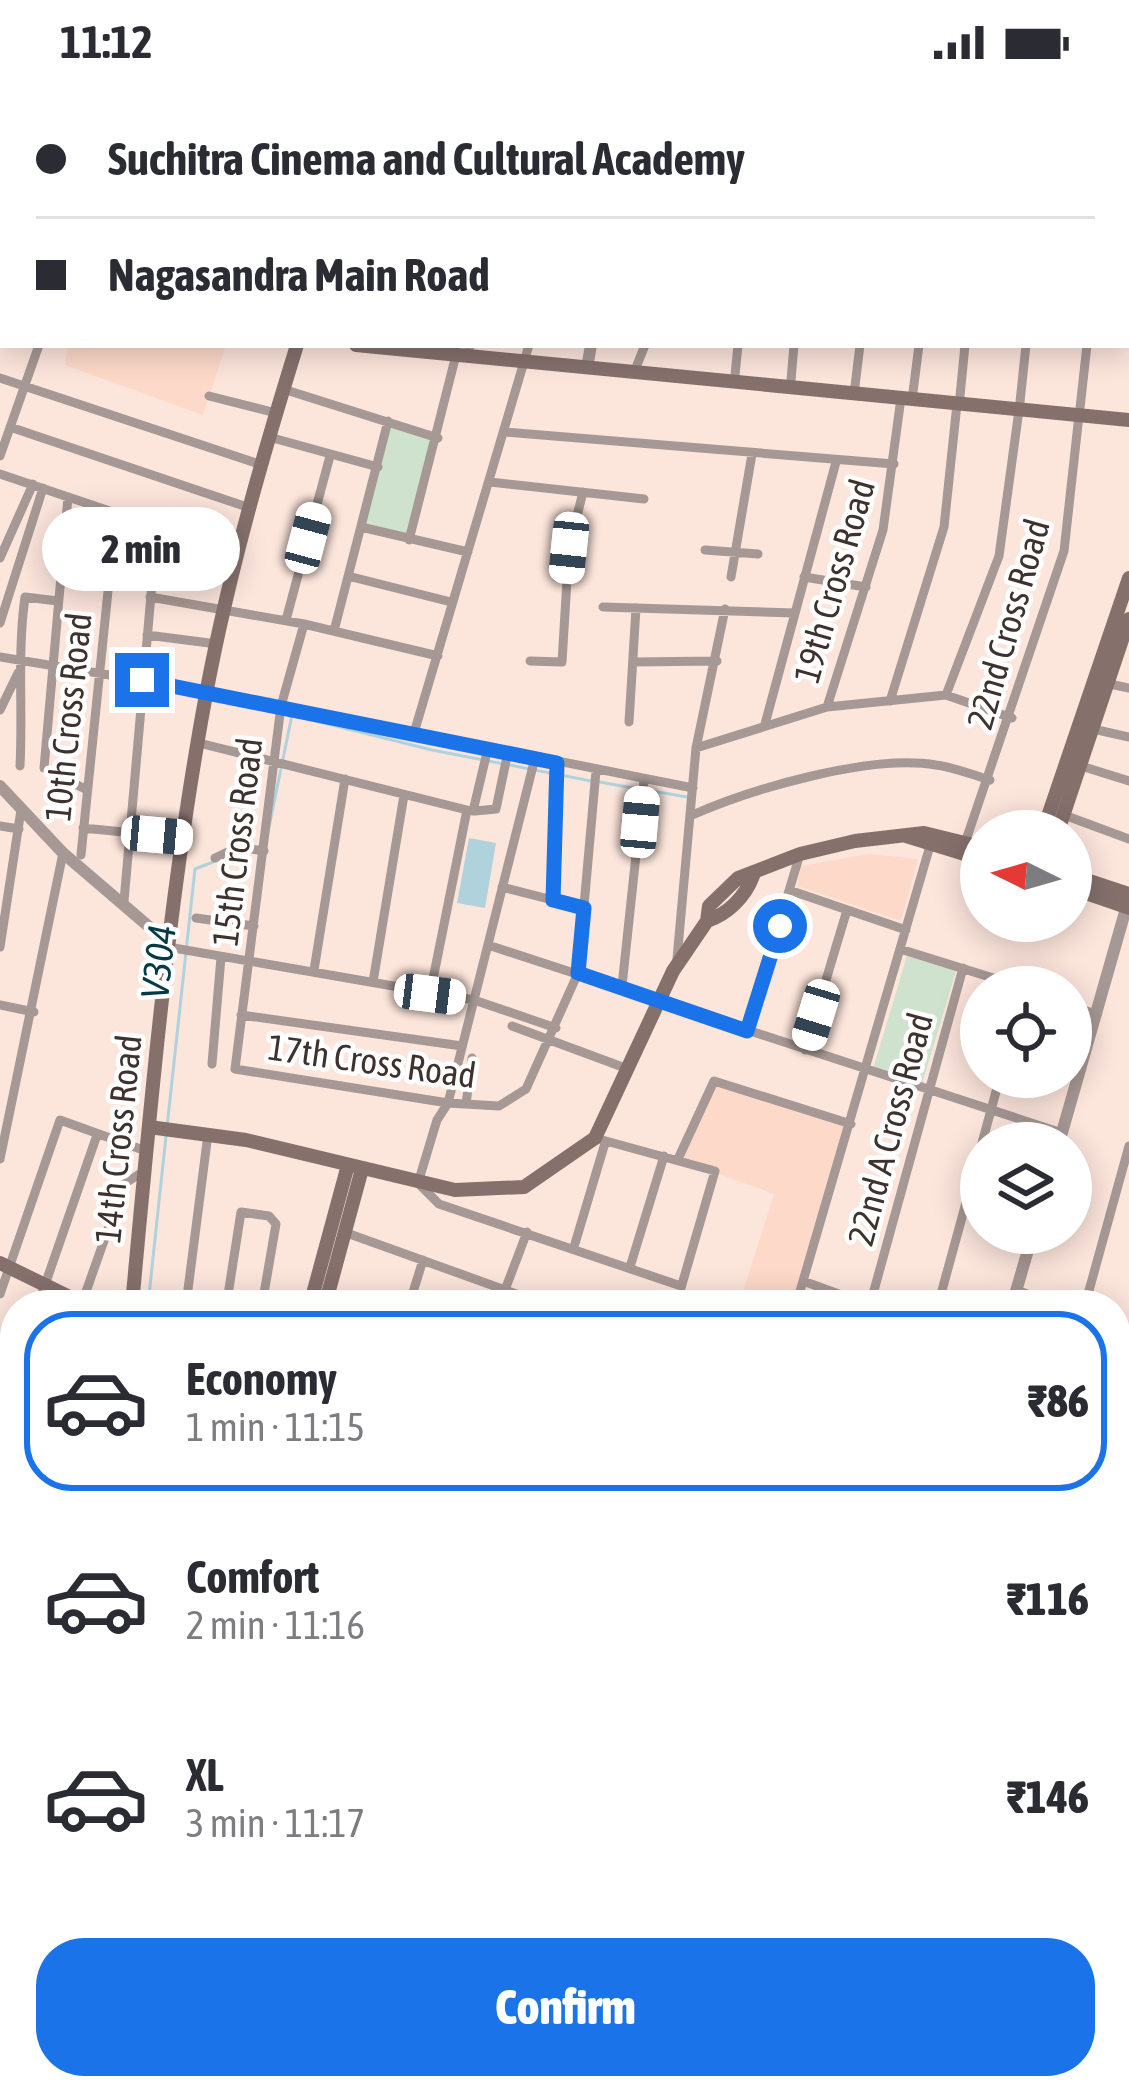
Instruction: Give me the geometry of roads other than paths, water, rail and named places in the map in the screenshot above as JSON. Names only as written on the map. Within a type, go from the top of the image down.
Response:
[{"type":"main road","name":"14th Cross Road","points":[[133,1290],[146,1151],[161,1128],[184,838],[207,692],[231,575],[296,348]]},
{"type":"main road","points":[[421,348],[589,358],[1129,416]]},
{"type":"main road","points":[[589,358],[907,395]]},
{"type":"main road","points":[[1066,810],[1093,729],[1129,578]]},
{"type":"main road","points":[[1051,810],[1129,619]]},
{"type":"main road","points":[[161,1128],[208,1134],[455,1190],[524,1186],[600,1141],[676,968],[705,924],[709,906],[738,878],[800,854],[906,836],[960,843]]},
{"type":"main road","points":[[932,840],[960,851]]},
{"type":"main road","points":[[1092,885],[1128,902]]},
{"type":"main road","points":[[1092,893],[1128,902]]},
{"type":"main road","points":[[329,1290],[344,1232],[347,1165]]},
{"type":"main road","points":[[314,1290],[347,1165]]},
{"type":"main road","points":[[6,1265],[51,1290]]},
{"type":"street","points":[[0,456],[38,348]]},
{"type":"street","points":[[637,365],[644,348]]},
{"type":"street","points":[[735,375],[738,348]]},
{"type":"street","points":[[790,380],[794,348]]},
{"type":"street","points":[[855,386],[860,348]]},
{"type":"street","name":"19th Cross Road","points":[[827,707],[866,587],[918,348]]},
{"type":"street","points":[[890,701],[944,527],[965,348]]},
{"type":"street","points":[[946,695],[999,556],[1026,348]]},
{"type":"street","name":"22nd Cross Road","points":[[982,810],[1064,551],[1087,348]]},
{"type":"street","points":[[409,540],[465,350]]},
{"type":"street","points":[[414,734],[527,354]]},
{"type":"street","points":[[0,378],[262,465]]},
{"type":"street","points":[[284,389],[438,437]]},
{"type":"street","points":[[209,396],[276,413]]},
{"type":"street","points":[[334,631],[388,422]]},
{"type":"street","points":[[10,427],[250,508]]},
{"type":"street","points":[[505,432],[836,463],[894,464]]},
{"type":"street","points":[[269,437],[378,467]]},
{"type":"street","points":[[731,577],[752,454]]},
{"type":"street","points":[[286,620],[330,456]]},
{"type":"street","points":[[765,724],[836,463]]},
{"type":"street","points":[[0,474],[237,554]]},
{"type":"street","points":[[490,482],[644,499]]},
{"type":"street","points":[[0,558],[38,486]]},
{"type":"street","points":[[0,623],[38,486]]},
{"type":"street","points":[[530,661],[562,662],[569,548],[583,492]]},
{"type":"street","points":[[68,496],[44,768],[87,790]]},
{"type":"street","name":"10th Cross Road","points":[[81,855],[116,513]]},
{"type":"street","name":"10th Cross Road","points":[[124,901],[157,527]]},
{"type":"street","points":[[361,527],[468,552]]},
{"type":"street","points":[[705,550],[758,554]]},
{"type":"street","points":[[153,565],[231,575]]},
{"type":"street","points":[[348,576],[452,602]]},
{"type":"street","points":[[804,578],[866,587]]},
{"type":"street","points":[[10,596],[58,601]]},
{"type":"street","points":[[20,766],[16,660],[25,597]]},
{"type":"street","points":[[150,597],[304,623],[438,656]]},
{"type":"street","points":[[603,608],[795,613]]},
{"type":"street","points":[[629,722],[636,608]]},
{"type":"street","points":[[676,968],[696,748],[725,609]]},
{"type":"street","name":"15th Cross Road","points":[[235,1069],[280,706],[304,623]]},
{"type":"street","points":[[146,635],[217,644]]},
{"type":"street","points":[[0,657],[207,692],[508,752],[596,778],[693,788]]},
{"type":"street","points":[[633,662],[717,661]]},
{"type":"street","points":[[0,710],[18,673]]},
{"type":"street","points":[[1102,682],[1129,688]]},
{"type":"street","points":[[696,748],[827,707],[946,695],[1012,718]]},
{"type":"street","points":[[1093,729],[1129,737]]},
{"type":"street","points":[[199,743],[471,811],[496,809],[508,752]]},
{"type":"street","points":[[430,994],[488,748]]},
{"type":"street","points":[[535,758],[448,1103],[437,1120],[418,1184],[439,1204],[681,1286]]},
{"type":"street","points":[[553,900],[557,763]]},
{"type":"street","points":[[690,816],[776,784],[835,772],[933,764],[990,780]]},
{"type":"street","points":[[1081,766],[1129,782]]},
{"type":"street","name":"17th Cross Road","points":[[235,1069],[448,1103],[499,1106],[526,1089],[578,973],[596,778]]},
{"type":"street","points":[[314,970],[345,779]]},
{"type":"street","points":[[622,986],[644,780]]},
{"type":"street","points":[[0,786],[63,853],[177,948],[474,1000],[556,1028]]},
{"type":"street","points":[[373,982],[404,796]]},
{"type":"street","points":[[0,947],[22,807]]},
{"type":"street","points":[[1092,825],[1129,839]]},
{"type":"street","points":[[0,826],[19,829]]},
{"type":"street","points":[[83,828],[184,838]]},
{"type":"street","points":[[215,858],[265,840]]},
{"type":"street","points":[[800,1290],[932,840]]},
{"type":"street","points":[[0,1159],[34,1012],[63,853]]},
{"type":"street","points":[[747,1031],[800,854]]},
{"type":"street","points":[[502,887],[584,908]]},
{"type":"street","points":[[792,891],[906,930]]},
{"type":"street","points":[[1066,1122],[1128,902]]},
{"type":"street","points":[[805,1050],[847,910]]},
{"type":"street","points":[[196,918],[254,926]]},
{"type":"street","points":[[682,918],[705,924]]},
{"type":"street","points":[[488,945],[662,998],[1022,1122]]},
{"type":"street","points":[[900,949],[960,967]]},
{"type":"street","points":[[212,1064],[220,957]]},
{"type":"street","name":"22nd A Cross Road","points":[[873,1290],[960,979]]},
{"type":"street","points":[[0,1005],[34,1012]]},
{"type":"street","points":[[1092,1013],[1097,1015]]},
{"type":"street","points":[[242,1015],[462,1046]]},
{"type":"street","points":[[512,1026],[628,1070]]},
{"type":"street","points":[[466,1104],[472,1058]]},
{"type":"street","points":[[678,1160],[710,1083],[851,1124]]},
{"type":"street","points":[[989,1122],[995,1098]]},
{"type":"street","points":[[6,1265],[60,1120],[146,1151]]},
{"type":"street","points":[[188,1290],[208,1134]]},
{"type":"street","points":[[43,1290],[98,1135]]},
{"type":"street","points":[[574,1247],[600,1141],[715,1171],[680,1290]]},
{"type":"street","points":[[1089,1290],[1129,1146]]},
{"type":"street","points":[[629,1267],[664,1156]]},
{"type":"street","points":[[89,1290],[124,1184],[144,1171]]},
{"type":"street","points":[[229,1290],[242,1212],[269,1216],[276,1224],[264,1290]]},
{"type":"street","points":[[942,1290],[960,1225]]},
{"type":"street","points":[[344,1232],[505,1290],[527,1232]]},
{"type":"street","points":[[1016,1290],[1027,1254]]},
{"type":"street","points":[[414,1290],[423,1260]]},
{"type":"street","points":[[802,1281],[827,1290]]},
{"type":"water","points":[[469,838],[496,843],[485,908],[457,903]]},
{"type":"waterway","name":"V304","points":[[268,832],[292,715],[432,750],[591,781]]},
{"type":"waterway","name":"V304","points":[[600,782],[638,789]]},
{"type":"waterway","name":"V304","points":[[647,790],[687,797]]},
{"type":"waterway","name":"V304","points":[[167,1127],[195,869],[213,862]]},
{"type":"waterway","name":"V304","points":[[150,1290],[166,1136]]}]
